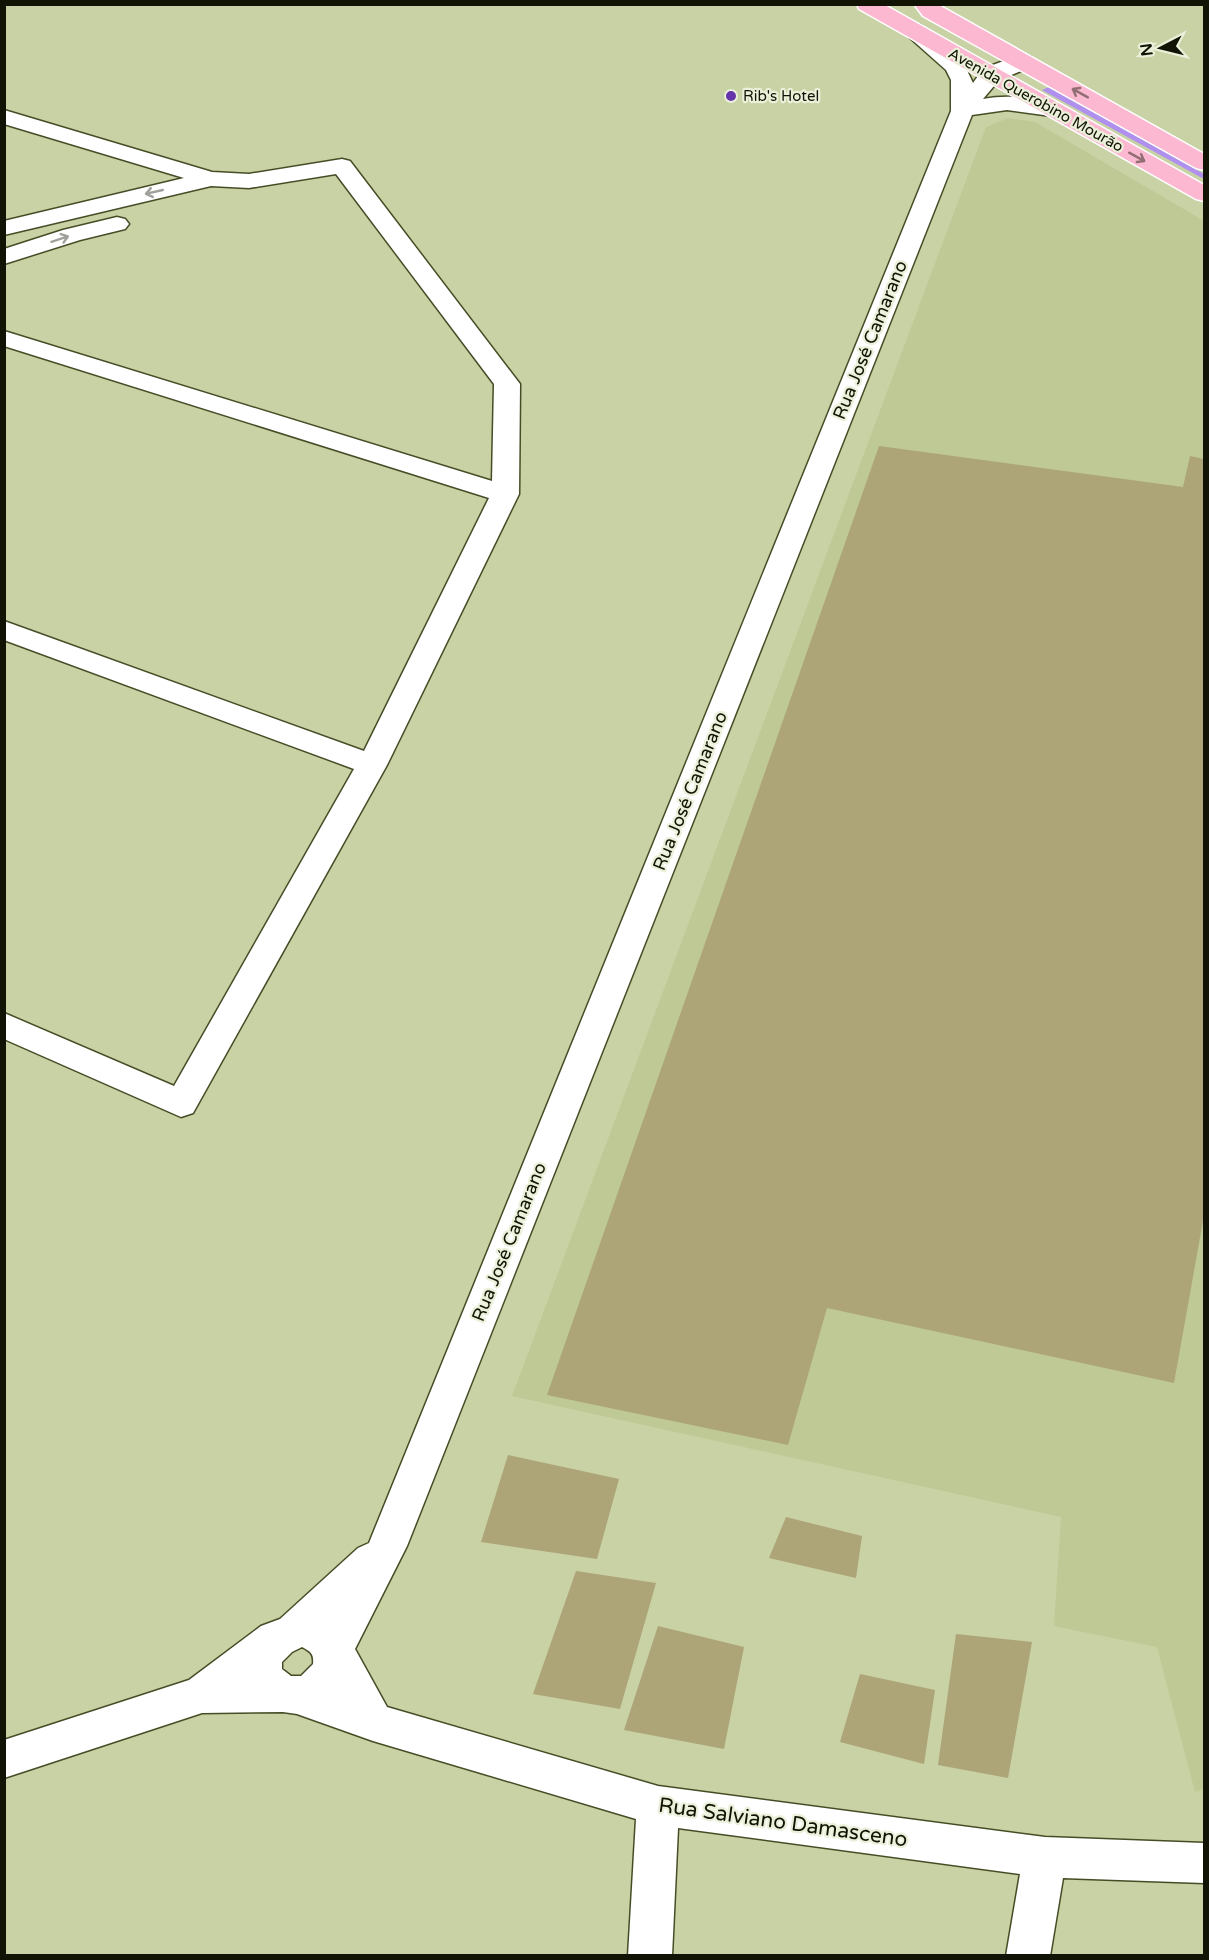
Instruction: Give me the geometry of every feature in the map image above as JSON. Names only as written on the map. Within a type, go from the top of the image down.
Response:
[{"type":"main road","name":"Avenida Querobino Mourão","points":[[867,4],[1204,194]]},
{"type":"main road","name":"Avenida Querobino Mourão","points":[[924,4],[931,11],[1204,163]]},
{"type":"street","points":[[912,30],[955,67],[962,80],[962,111]]},
{"type":"street","points":[[962,111],[1023,62]]},
{"type":"street","points":[[1000,80],[1043,73]]},
{"type":"street","points":[[962,111],[1016,101],[1052,109]]},
{"type":"street","name":"Rua José Camarano","points":[[334,1650],[387,1546],[962,111]]},
{"type":"street","points":[[4,117],[215,189]]},
{"type":"street","points":[[4,228],[249,181],[342,166],[507,384],[505,494],[372,765],[181,1104],[4,1025]]},
{"type":"street","points":[[4,257],[215,189]]},
{"type":"street","points":[[4,338],[505,494]]},
{"type":"street","points":[[4,630],[372,765]]},
{"type":"street","points":[[292,1695],[272,1687],[263,1676],[262,1663],[266,1650],[387,1546]]},
{"type":"street","points":[[4,1759],[202,1694],[285,1635],[305,1629],[323,1636],[334,1650],[373,1722]]},
{"type":"street","points":[[202,1694],[292,1695],[316,1690],[329,1679],[335,1665],[334,1650]]},
{"type":"street","name":"Rua Salviano Damasceno","points":[[292,1695],[373,1722],[658,1806],[1045,1857],[1204,1863]]},
{"type":"street","points":[[650,1956],[658,1806]]},
{"type":"street","points":[[1028,1956],[1045,1857]]},
{"type":"shaded area","points":[[1049,87],[1204,174],[1204,177],[1202,178],[1042,90]]},
{"type":"shaded area","points":[[1008,118],[1035,122],[1204,221],[1204,1789],[1195,1792],[1157,1647],[1054,1626],[1061,1517],[512,1396],[986,127]]},
{"type":"building","points":[[879,446],[1183,487],[1190,456],[1204,459],[1204,1215],[1174,1383],[827,1308],[788,1445],[547,1395]]},
{"type":"building","points":[[508,1455],[619,1479],[597,1559],[481,1542]]},
{"type":"building","points":[[786,1517],[862,1536],[856,1578],[769,1558]]},
{"type":"building","points":[[576,1571],[656,1583],[620,1709],[533,1694]]},
{"type":"building","points":[[658,1626],[744,1647],[724,1749],[624,1730]]},
{"type":"building","points":[[956,1634],[1032,1642],[1008,1778],[938,1765]]},
{"type":"building","points":[[860,1674],[935,1690],[924,1764],[840,1742]]},
{"type":"place","name":"Rib's Hotel","points":[[731,96]]}]
